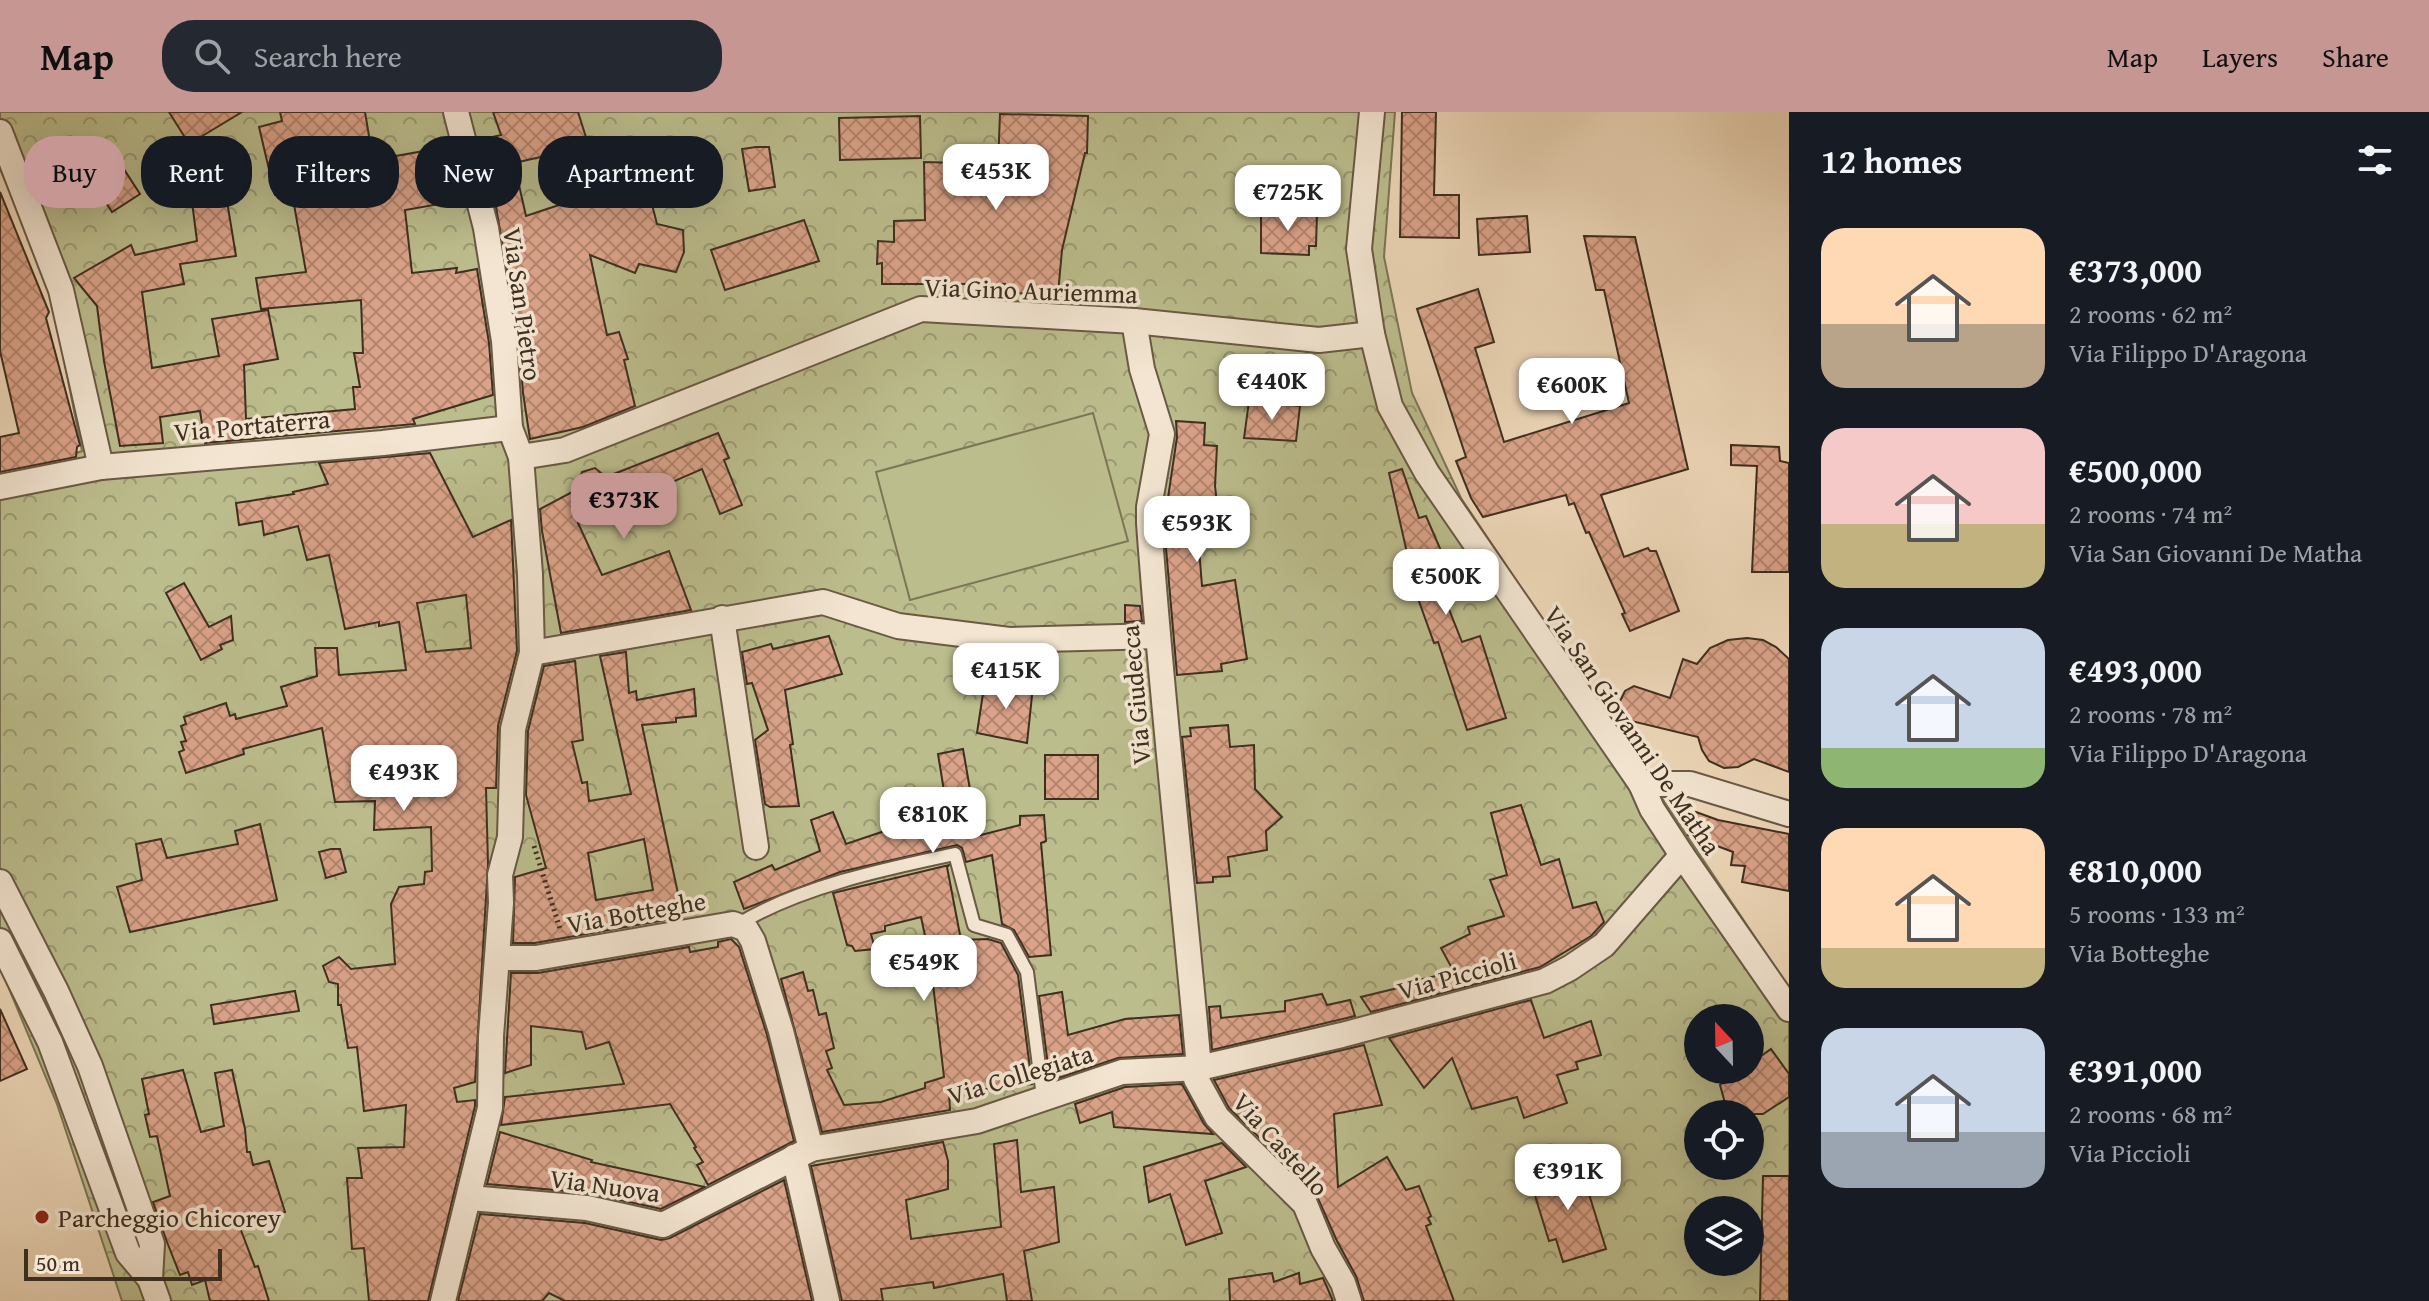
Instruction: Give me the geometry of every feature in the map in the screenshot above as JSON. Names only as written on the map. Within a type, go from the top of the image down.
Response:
[{"type":"street","name":"Via San Pietro","points":[[443,1301],[490,1108],[500,875],[510,837],[513,729],[532,653],[530,574],[521,457],[510,428],[504,341],[486,228],[456,112]]},
{"type":"street","name":"Via San Giovanni De Matha","points":[[1372,112],[1359,249],[1372,334],[1390,406],[1427,473],[1641,784],[1652,809],[1682,855],[1789,1009]]},
{"type":"street","points":[[0,132],[61,290],[101,467]]},
{"type":"street","name":"Via Gino Auriemma","points":[[521,457],[565,450],[921,309],[1134,321],[1319,340],[1372,334]]},
{"type":"street","name":"Via Giudecca","points":[[1134,321],[1142,369],[1162,434],[1149,507],[1158,636],[1199,1068]]},
{"type":"street","name":"Via Portaterra","points":[[0,487],[101,467],[383,443],[510,428]]},
{"type":"street","points":[[532,653],[823,602],[898,626],[1009,640],[1158,636]]},
{"type":"street","points":[[722,618],[756,847]]},
{"type":"street","points":[[1641,784],[1690,784],[1789,814]]},
{"type":"street","name":"Via Piccioli","points":[[1199,1068],[1342,1035],[1545,981],[1604,945],[1682,855]]},
{"type":"street","points":[[0,882],[56,991],[90,1066],[152,1244],[154,1290]]},
{"type":"street","name":"Via Botteghe","points":[[498,958],[536,958],[737,925],[746,929],[753,941],[781,1031],[827,1301]]},
{"type":"street","points":[[0,941],[50,1042],[128,1253],[154,1290]]},
{"type":"street","name":"Via Collegiata","points":[[803,1153],[977,1121],[1122,1072],[1199,1068]]},
{"type":"street","name":"Via Castello","points":[[1199,1068],[1196,1079],[1217,1117],[1305,1204],[1349,1301]]},
{"type":"street","name":"Via Nuova","points":[[470,1198],[587,1208],[663,1225],[803,1153]]},
{"type":"lane","points":[[737,925],[756,913],[835,884],[955,854],[974,925],[1007,935],[1027,972],[1043,1097]]},
{"type":"path","points":[[531,836],[567,952]]},
{"type":"green space","points":[[0,112],[1395,112],[1384,257],[1412,393],[1461,498],[1789,988],[1789,1301],[122,1301],[57,1104],[0,967],[0,480],[82,451],[48,279],[0,169]]},
{"type":"green space","points":[[1093,413],[1128,541],[910,600],[876,472]]},
{"type":"building","points":[[169,112],[242,112],[202,136],[184,136]]},
{"type":"building","points":[[280,112],[365,112],[369,136],[268,136],[268,165],[259,127],[282,121]]},
{"type":"building","points":[[493,112],[578,112],[586,136],[538,136],[538,158],[522,161],[522,136],[497,136],[501,135]]},
{"type":"building","points":[[1402,112],[1436,112],[1434,195],[1459,195],[1459,238],[1400,237]]},
{"type":"building","points":[[1000,114],[1088,116],[1087,153],[1062,250],[1058,294],[1005,293],[1005,284],[882,284],[882,263],[877,264],[878,241],[894,242],[894,221],[925,220],[924,162],[998,164]]},
{"type":"building","points":[[920,116],[921,158],[840,160],[839,118]]},
{"type":"building","points":[[769,147],[775,187],[749,191],[742,149]]},
{"type":"building","points":[[415,153],[416,208],[405,210],[412,273],[457,268],[456,273],[477,269],[489,343],[493,395],[413,419],[415,424],[205,443],[200,411],[160,417],[163,443],[120,446],[97,306],[74,278],[131,245],[135,255],[197,241],[193,208],[228,208],[236,256],[180,264],[184,284],[142,292],[152,368],[219,356],[212,319],[268,310],[278,359],[244,365],[246,419],[355,409],[353,387],[360,387],[354,353],[363,353],[361,300],[261,309],[256,278],[306,272],[295,208],[399,208],[399,155]]},
{"type":"building","points":[[125,171],[140,194],[125,204]]},
{"type":"building","points":[[0,192],[49,312],[46,318],[80,445],[76,457],[0,472],[0,437],[19,433],[0,351]]},
{"type":"building","points":[[522,198],[526,216],[550,208],[653,208],[657,224],[683,230],[684,252],[676,272],[639,264],[635,273],[590,255],[607,335],[619,332],[628,359],[624,360],[635,406],[583,427],[530,439],[519,339],[496,208],[522,208]]},
{"type":"building","points":[[1261,212],[1317,213],[1316,246],[1309,246],[1309,255],[1261,253]]},
{"type":"building","points":[[1527,216],[1530,252],[1479,255],[1477,219]]},
{"type":"building","points":[[804,220],[819,261],[725,290],[711,250]]},
{"type":"building","points":[[1584,236],[1635,237],[1688,469],[1601,495],[1624,557],[1648,548],[1656,551],[1679,611],[1630,631],[1589,532],[1586,533],[1574,503],[1569,505],[1566,495],[1483,517],[1471,498],[1456,461],[1466,457],[1417,309],[1478,289],[1494,342],[1475,348],[1504,442],[1629,403],[1604,290],[1596,290]]},
{"type":"building","points":[[1249,401],[1300,406],[1296,441],[1244,438]]},
{"type":"building","points":[[1176,421],[1205,423],[1204,445],[1217,446],[1215,486],[1218,511],[1196,511],[1202,586],[1235,580],[1247,659],[1221,664],[1222,671],[1177,675],[1164,525],[1177,437]]},
{"type":"building","points":[[718,433],[729,458],[724,460],[742,505],[720,514],[702,469],[578,523],[602,575],[669,551],[691,610],[561,633],[540,509],[576,490],[582,472],[595,468],[606,477]]},
{"type":"building","points":[[1731,445],[1779,447],[1780,461],[1789,463],[1789,572],[1752,572],[1757,466],[1731,465]]},
{"type":"building","points":[[430,453],[473,537],[511,520],[517,651],[498,726],[496,788],[486,788],[488,864],[475,1082],[454,1088],[457,1102],[475,1100],[475,1106],[428,1301],[369,1301],[364,1248],[352,1249],[347,1178],[362,1178],[358,1148],[404,1147],[406,1105],[364,1111],[357,1047],[348,1048],[341,1005],[338,1005],[338,984],[329,982],[323,966],[339,957],[351,969],[395,964],[391,904],[399,887],[424,884],[425,872],[432,871],[431,827],[374,830],[375,801],[335,802],[322,728],[243,749],[244,754],[186,773],[179,752],[184,750],[181,742],[186,741],[181,726],[186,724],[184,717],[226,703],[230,716],[235,714],[236,719],[287,706],[281,687],[317,676],[315,648],[337,648],[339,675],[406,670],[399,622],[379,626],[379,622],[345,629],[329,555],[307,560],[298,526],[264,535],[262,521],[239,525],[236,503],[294,494],[328,484],[319,463]],"holes":[[[466,595],[471,648],[426,652],[417,603]]]},
{"type":"building","points":[[1402,469],[1419,518],[1426,516],[1445,560],[1431,564],[1462,642],[1480,636],[1506,718],[1467,730],[1438,642],[1434,643],[1416,593],[1389,473]]},
{"type":"building","points":[[184,583],[209,627],[231,616],[233,640],[220,645],[222,649],[201,660],[166,593]]},
{"type":"building","points":[[1125,605],[1140,606],[1142,621],[1125,622]]},
{"type":"building","points":[[829,636],[842,674],[785,690],[799,806],[770,807],[765,804],[755,740],[768,730],[752,683],[747,684],[742,652],[771,644],[773,649]]},
{"type":"building","points":[[1728,640],[1763,640],[1789,659],[1789,772],[1754,759],[1738,767],[1724,768],[1709,761],[1698,737],[1627,720],[1620,701],[1625,691],[1634,686],[1670,698],[1683,659],[1697,664],[1710,648]]},
{"type":"building","points":[[626,652],[629,693],[636,691],[637,700],[694,689],[696,716],[676,718],[676,722],[642,725],[683,917],[535,943],[513,943],[515,877],[546,868],[526,795],[528,731],[544,666],[575,661],[583,740],[572,742],[582,783],[587,782],[589,801],[631,794],[600,656]],"holes":[[[644,839],[653,890],[596,900],[588,853]]]},
{"type":"building","points":[[985,680],[1033,686],[1027,743],[977,733]]},
{"type":"building","points":[[1228,725],[1230,747],[1254,745],[1255,789],[1282,817],[1266,831],[1267,850],[1228,857],[1230,876],[1213,877],[1213,882],[1197,883],[1182,737],[1191,736],[1190,728]]},
{"type":"building","points":[[963,749],[972,801],[977,800],[981,835],[1020,825],[1020,816],[1044,815],[1046,841],[1041,843],[1051,955],[1029,957],[1014,930],[1002,924],[992,855],[966,862],[962,848],[957,845],[840,872],[744,909],[734,882],[772,865],[775,870],[820,851],[811,820],[833,812],[846,844],[935,814],[931,794],[944,791],[938,754]]},
{"type":"building","points":[[1045,755],[1098,755],[1098,799],[1045,799]]},
{"type":"building","points":[[1521,805],[1541,865],[1559,859],[1573,908],[1596,902],[1604,922],[1591,936],[1540,967],[1371,1012],[1361,997],[1454,972],[1441,948],[1470,934],[1468,927],[1504,916],[1490,880],[1507,875],[1491,813]]},
{"type":"building","points":[[1696,812],[1718,820],[1789,834],[1789,891],[1742,882],[1745,866],[1731,865],[1733,852],[1688,835]]},
{"type":"building","points":[[260,824],[277,900],[130,932],[117,887],[142,880],[136,844],[161,839],[167,858],[238,844],[235,831]]},
{"type":"building","points":[[340,849],[346,872],[326,878],[319,852]]},
{"type":"building","points":[[949,865],[961,940],[988,939],[1001,943],[1018,975],[1032,1084],[949,1093],[950,1110],[822,1132],[781,979],[803,972],[808,991],[813,990],[819,1015],[826,1013],[834,1048],[826,1051],[832,1068],[827,1070],[844,1105],[881,1102],[925,1088],[925,1083],[944,1077],[930,959],[921,917],[885,926],[885,931],[871,934],[875,949],[855,951],[847,945],[833,893]]},
{"type":"building","points":[[731,939],[739,947],[767,1035],[794,1141],[708,1185],[697,1165],[703,1162],[696,1147],[670,1104],[501,1125],[505,1097],[624,1084],[609,1042],[586,1049],[582,1032],[531,1026],[531,1065],[505,1073],[511,973],[538,973],[689,947],[690,952],[718,947],[718,942]]},
{"type":"building","points":[[295,991],[299,1011],[214,1024],[211,1005]]},
{"type":"building","points":[[1062,992],[1068,1035],[1125,1019],[1179,1015],[1183,1054],[1118,1058],[1050,1081],[1039,996]]},
{"type":"building","points":[[1322,994],[1327,1005],[1350,1000],[1355,1016],[1212,1050],[1209,1007],[1220,1006],[1221,1018],[1285,1011],[1285,1001]]},
{"type":"building","points":[[1531,1000],[1544,1038],[1591,1021],[1601,1055],[1576,1062],[1578,1069],[1557,1075],[1567,1103],[1524,1118],[1517,1097],[1472,1109],[1452,1058],[1424,1088],[1389,1038]]},
{"type":"building","points":[[0,1009],[27,1069],[0,1081]]},
{"type":"building","points":[[1364,1045],[1382,1105],[1334,1114],[1338,1187],[1387,1157],[1406,1190],[1419,1186],[1431,1216],[1428,1218],[1431,1224],[1426,1226],[1454,1301],[1364,1301],[1356,1276],[1316,1194],[1291,1169],[1281,1151],[1277,1155],[1229,1108],[1214,1080]]},
{"type":"building","points":[[1771,1049],[1789,1074],[1789,1097],[1764,1113],[1764,1100],[1724,1100],[1721,1084],[1764,1084],[1764,1054]]},
{"type":"building","points":[[183,1070],[201,1132],[224,1126],[215,1073],[232,1070],[247,1152],[250,1152],[253,1165],[269,1161],[285,1212],[239,1225],[255,1267],[258,1266],[269,1301],[210,1301],[205,1280],[192,1285],[188,1272],[180,1275],[167,1242],[153,1202],[170,1196],[157,1136],[150,1137],[142,1079]]},
{"type":"building","points":[[1182,1084],[1213,1134],[1114,1127],[1112,1112],[1080,1123],[1075,1104],[1125,1087]]},
{"type":"building","points":[[500,1132],[591,1162],[705,1187],[661,1209],[588,1193],[487,1184]]},
{"type":"building","points":[[1017,1140],[1021,1192],[1054,1187],[1059,1242],[1024,1251],[1032,1301],[1007,1301],[1003,1274],[934,1288],[933,1282],[881,1289],[883,1301],[842,1301],[811,1166],[943,1142],[948,1161],[948,1189],[906,1200],[911,1239],[1001,1227],[994,1144]]},
{"type":"building","points":[[1222,1143],[1246,1167],[1205,1181],[1222,1233],[1186,1245],[1170,1194],[1149,1202],[1144,1167]]},
{"type":"building","points":[[1580,1165],[1606,1249],[1563,1262],[1556,1239],[1549,1241],[1529,1176],[1553,1168],[1554,1173]]},
{"type":"building","points":[[1764,1176],[1789,1176],[1789,1301],[1760,1301],[1761,1276],[1764,1276]]},
{"type":"building","points":[[784,1180],[812,1301],[565,1301],[549,1293],[542,1301],[458,1301],[480,1214],[585,1223],[661,1240]]},
{"type":"building","points":[[1272,1273],[1274,1282],[1299,1273],[1300,1284],[1323,1278],[1333,1301],[1230,1301],[1229,1279]]},
{"type":"place","name":"Parcheggio Chicorey","points":[[42,1217]]}]
